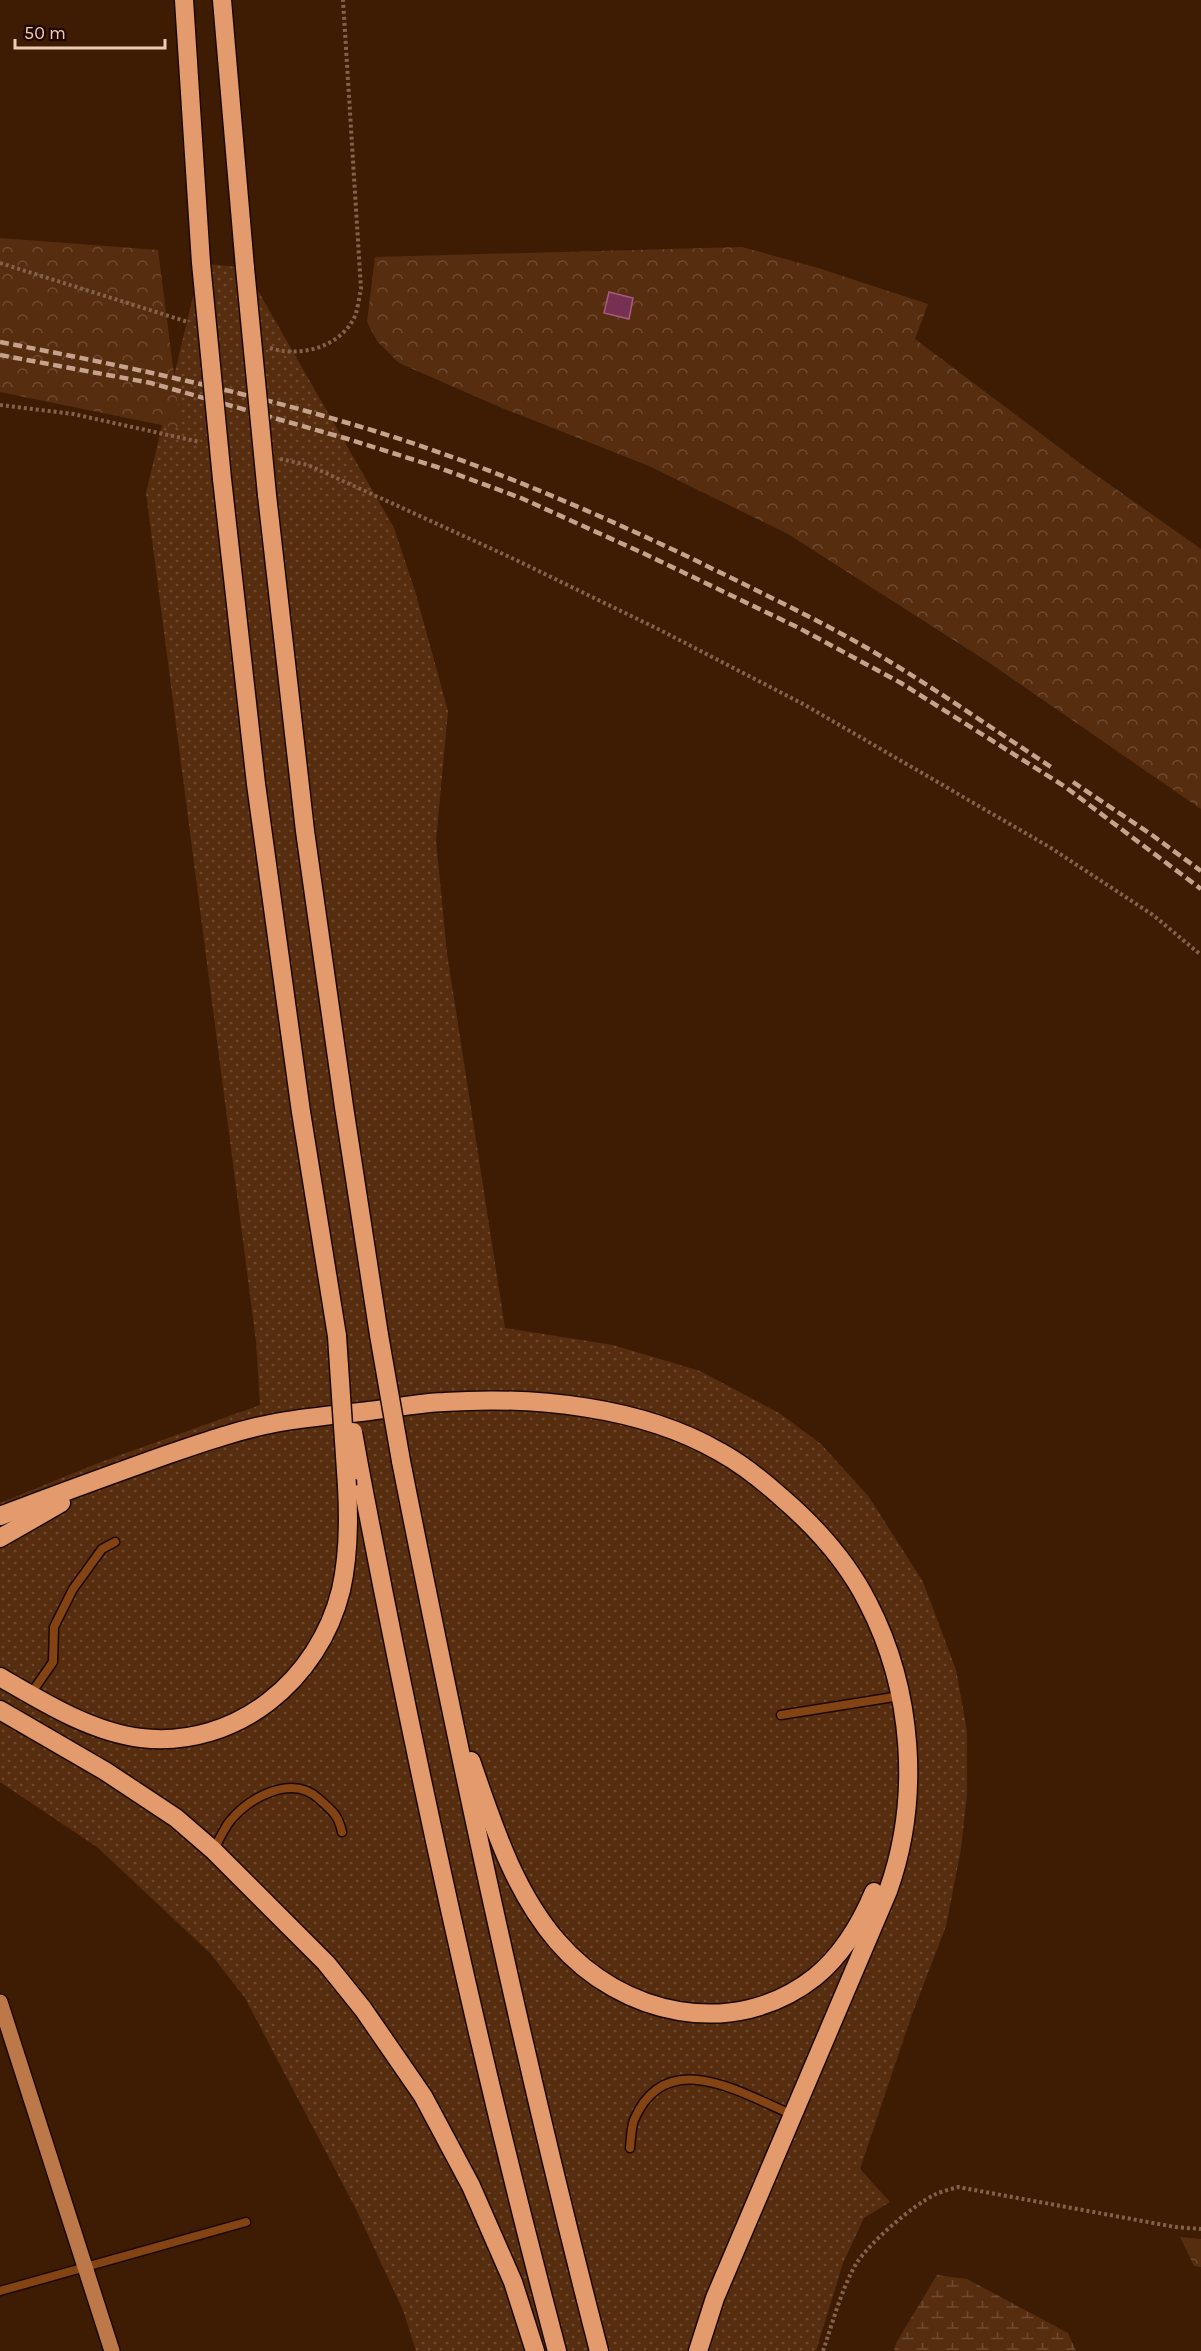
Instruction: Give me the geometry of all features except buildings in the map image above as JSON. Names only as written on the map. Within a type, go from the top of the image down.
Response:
[{"type":"highway","points":[[184,0],[201,263],[222,479],[256,784],[301,1112],[360,1471],[389,1626],[479,2039],[557,2351]]},
{"type":"highway","points":[[222,0],[267,495],[305,831],[379,1335],[401,1461],[447,1693],[513,1996],[572,2248],[599,2351]]},
{"type":"highway","points":[[0,1677],[30,1695],[91,1723],[140,1738],[167,1739],[216,1730],[260,1710],[282,1692],[303,1669],[320,1644],[341,1590],[350,1528],[337,1336]]},
{"type":"highway","points":[[0,1516],[196,1445],[273,1423],[442,1402],[536,1401],[593,1409],[641,1420],[683,1434],[719,1451],[755,1476],[818,1531],[845,1564],[867,1600],[884,1636],[901,1696],[905,1730],[906,1822],[894,1872],[715,2298],[698,2351]]},
{"type":"highway","points":[[0,1538],[109,1475]]},
{"type":"highway","points":[[447,1693],[500,1843],[516,1877],[545,1925],[576,1961],[616,1990],[638,2001],[688,2014],[740,2010],[780,1999],[815,1976],[836,1956],[866,1910],[879,1882],[891,1845],[906,1778]]},
{"type":"highway","points":[[0,1710],[105,1771],[176,1818],[213,1850],[326,1963],[363,2009],[423,2096],[471,2186],[513,2282],[535,2351]]},
{"type":"main road","points":[[0,2002],[112,2351]]},
{"type":"lane","points":[[30,1695],[53,1662],[54,1627],[73,1589],[102,1549],[115,1542]]},
{"type":"lane","points":[[781,1715],[901,1696]]},
{"type":"lane","points":[[213,1850],[230,1821],[252,1803],[275,1789],[291,1788],[311,1791],[339,1818],[342,1832]]},
{"type":"lane","points":[[630,2148],[634,2121],[649,2096],[667,2082],[691,2079],[714,2082],[793,2115]]},
{"type":"lane","points":[[0,2291],[246,2222]]},
{"type":"path","points":[[0,405],[73,414],[202,442]]},
{"type":"path","points":[[272,457],[308,465],[514,559],[660,630],[805,705],[1051,848],[1153,915],[1201,955]]},
{"type":"path","points":[[823,2351],[856,2264],[873,2244],[901,2219],[936,2194],[947,2190],[958,2187],[999,2193],[1175,2227],[1201,2229]]},
{"type":"green space","points":[[0,238],[158,250],[181,429],[0,392]]},
{"type":"green space","points":[[742,247],[818,268],[928,304],[915,339],[1089,470],[1201,549],[1201,809],[988,662],[788,534],[649,466],[502,408],[399,363],[377,341],[367,322],[375,257]]},
{"type":"green space","points":[[201,263],[245,268],[394,528],[415,591],[448,711],[436,841],[447,953],[505,1328],[613,1345],[700,1371],[779,1413],[821,1444],[869,1497],[923,1582],[956,1670],[967,1731],[967,1794],[961,1849],[946,1926],[911,2017],[860,2169],[890,2202],[864,2218],[843,2263],[816,2351],[416,2351],[403,2310],[356,2209],[245,1998],[210,1953],[97,1847],[0,1782],[0,1503],[101,1462],[260,1405],[256,1341],[146,493]]},
{"type":"green space","points":[[1180,2237],[1201,2239],[1201,2267],[1194,2266]]},
{"type":"green space","points":[[937,2275],[967,2279],[1068,2333],[1076,2351],[894,2351],[896,2343]]},
{"type":"railway","points":[[0,342],[172,377],[299,409],[433,450],[568,502],[699,562],[826,625],[914,677],[1051,767]]},
{"type":"railway","points":[[0,355],[151,383],[348,439],[437,467],[521,498],[799,628],[901,683],[1064,786],[1201,889]]},
{"type":"railway","points":[[1073,782],[1201,871]]}]
